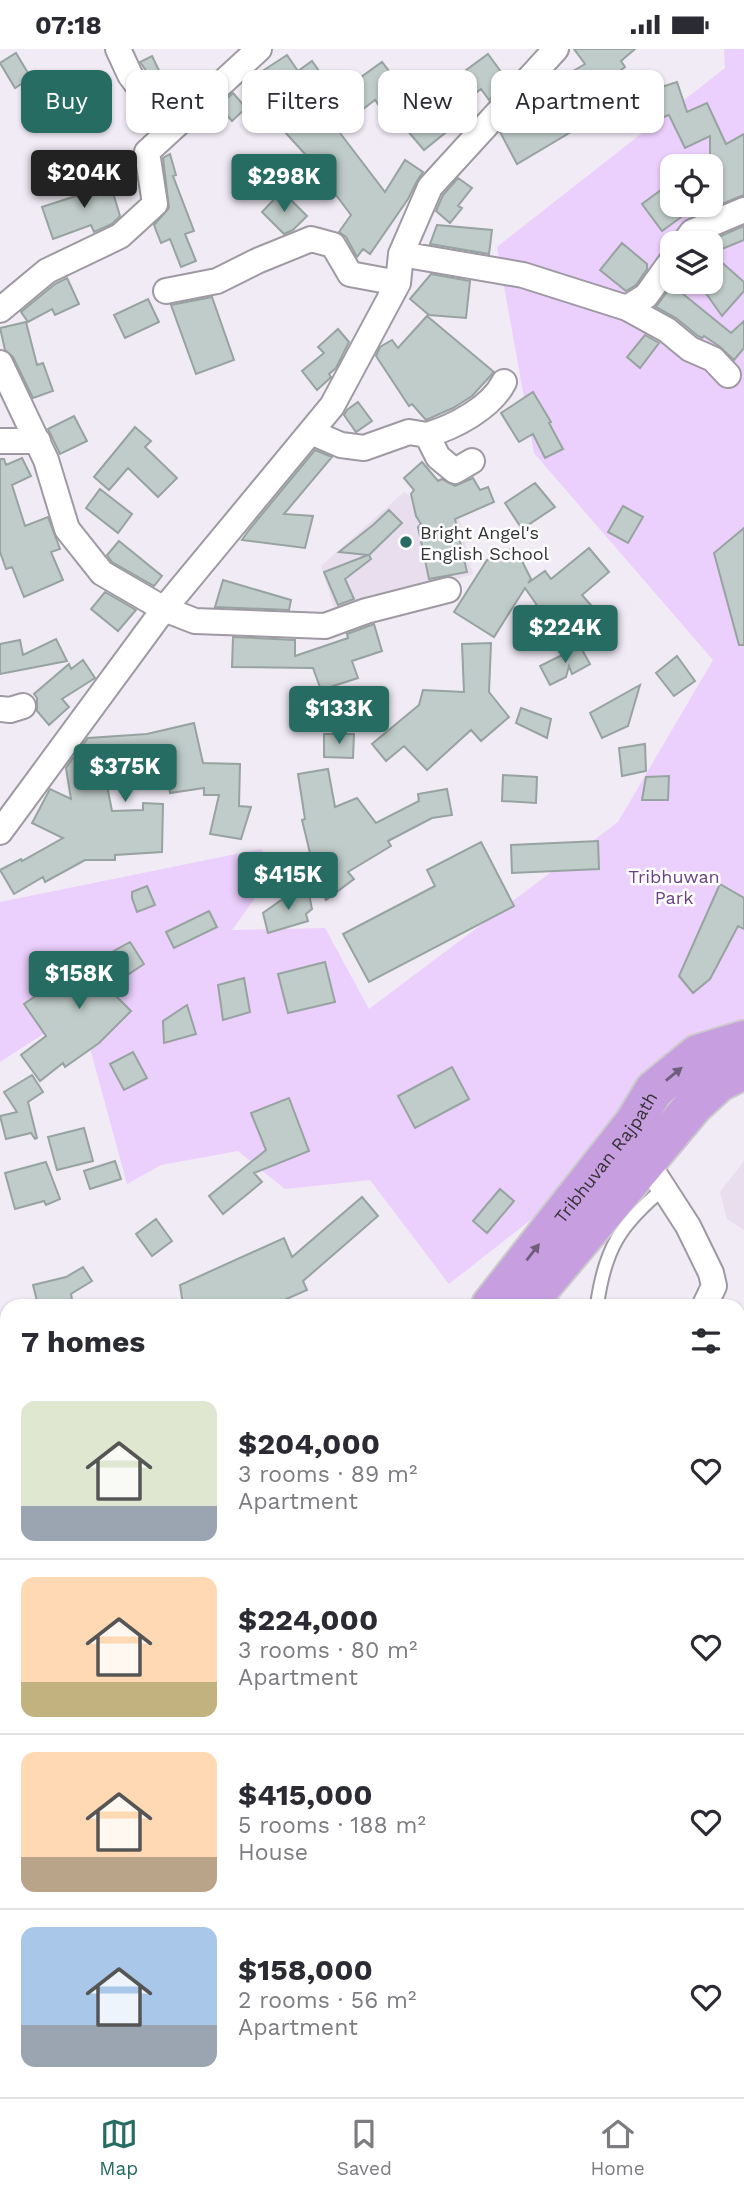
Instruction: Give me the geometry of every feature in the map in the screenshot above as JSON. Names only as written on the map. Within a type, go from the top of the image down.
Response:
[{"type":"highway","name":"Tribhuvan Rajpath","points":[[496,1299],[634,1123],[654,1090],[698,1054],[744,1040]]},
{"type":"highway","name":"Tribhuvan Rajpath","points":[[532,1299],[654,1176],[694,1105],[719,1082],[744,1070]]},
{"type":"street","points":[[118,49],[128,70]]},
{"type":"street","points":[[0,832],[164,609],[332,406],[397,283],[401,254],[430,187],[556,49]]},
{"type":"street","points":[[228,74],[251,52]]},
{"type":"street","points":[[0,310],[47,271],[120,236],[155,204],[147,152],[167,133]]},
{"type":"street","points":[[694,231],[744,210]]},
{"type":"street","points":[[166,291],[217,281],[311,239],[333,244],[350,274],[397,283]]},
{"type":"street","points":[[401,254],[523,275],[627,308],[667,330],[690,349],[713,359],[728,375]]},
{"type":"street","points":[[627,308],[646,296],[660,277]]},
{"type":"street","points":[[0,363],[46,460],[67,529],[102,573],[164,609],[195,621],[325,626],[366,611],[448,590]]},
{"type":"street","points":[[311,432],[341,445],[364,447],[409,432],[426,435],[442,431],[481,409],[498,395],[504,382]]},
{"type":"street","points":[[426,435],[438,457],[454,471],[472,461]]},
{"type":"street","points":[[0,441],[38,441]]},
{"type":"street","points":[[654,1176],[688,1226],[711,1273],[714,1286],[708,1299]]},
{"type":"lane","points":[[598,1299],[601,1280],[615,1238],[636,1212],[654,1176]]},
{"type":"shaded area","name":"Bright Angel's English School","points":[[404,492],[440,514],[459,518],[473,574],[336,614],[321,566]]},
{"type":"shaded area","points":[[744,1161],[744,1230],[727,1219],[720,1192]]},
{"type":"green space","name":"Tribhuwan Park","points":[[724,49],[744,49],[744,1024],[719,1082],[626,1145],[449,1284],[370,1180],[285,1189],[238,1151],[161,1165],[127,1184],[90,1048],[68,1018],[0,1062],[0,902],[261,849],[276,869],[232,930],[325,928],[369,1009],[618,822],[713,660],[534,453],[497,247],[642,133],[664,133],[664,116],[725,68]]},
{"type":"building","points":[[574,49],[635,49],[621,61],[625,67],[621,70],[575,70],[585,64]]},
{"type":"building","points":[[16,53],[26,70],[21,70],[21,84],[15,88],[0,63]]},
{"type":"building","points":[[488,54],[500,70],[491,70],[489,100],[481,89],[477,92],[477,70],[466,70]]},
{"type":"building","points":[[287,55],[297,70],[264,70]]},
{"type":"building","points":[[152,56],[159,70],[146,70],[140,62]]},
{"type":"building","points":[[312,61],[318,70],[299,70]]},
{"type":"building","points":[[382,62],[388,70],[378,70],[378,104],[375,100],[364,108],[364,75]]},
{"type":"building","points":[[677,82],[687,112],[707,103],[726,144],[744,134],[744,195],[723,203],[723,154],[710,154],[710,136],[685,148],[669,115],[664,117],[664,86]]},
{"type":"building","points":[[233,93],[242,103],[242,112],[232,121],[228,116],[228,98]]},
{"type":"building","points":[[286,133],[340,133],[385,192],[405,160],[423,172],[370,254],[363,249],[357,257],[346,237],[339,232],[351,215]]},
{"type":"building","points":[[409,133],[445,133],[424,150]]},
{"type":"building","points":[[501,133],[569,133],[517,164]]},
{"type":"building","points":[[170,154],[176,175],[173,176],[194,231],[185,234],[196,261],[181,267],[170,239],[161,243],[154,225],[169,208],[163,158]]},
{"type":"building","points":[[108,176],[120,216],[112,224],[94,232],[91,225],[53,239],[42,207],[82,194],[79,185]]},
{"type":"building","points":[[458,178],[472,188],[458,206],[462,208],[450,223],[436,211],[443,195]]},
{"type":"building","points":[[282,191],[307,216],[293,230],[284,234],[262,212]]},
{"type":"building","points":[[660,191],[660,217],[681,217],[662,231],[642,204]]},
{"type":"building","points":[[437,225],[492,230],[489,254],[430,244]]},
{"type":"building","points":[[744,226],[744,240],[723,249],[723,235]]},
{"type":"building","points":[[622,243],[647,264],[647,269],[636,285],[626,291],[600,270]]},
{"type":"building","points":[[723,263],[744,282],[744,291],[722,316],[706,294],[723,294]]},
{"type":"building","points":[[431,274],[470,281],[466,318],[429,315],[410,299]]},
{"type":"building","points":[[67,278],[79,304],[55,315],[52,309],[28,322],[21,312],[55,284]]},
{"type":"building","points":[[665,294],[683,294],[731,333],[744,321],[744,348],[734,360],[719,346],[704,336],[698,336],[676,318],[656,307]]},
{"type":"building","points":[[212,297],[234,360],[196,374],[171,305]]},
{"type":"building","points":[[148,299],[159,322],[125,338],[114,315]]},
{"type":"building","points":[[427,316],[494,372],[472,396],[426,420],[412,404],[409,406],[376,356],[380,347],[392,340],[398,348]]},
{"type":"building","points":[[26,322],[37,365],[43,363],[53,391],[33,398],[13,357],[5,350],[0,328]]},
{"type":"building","points":[[338,329],[349,342],[336,368],[329,374],[331,377],[317,390],[302,371],[324,353],[318,347]]},
{"type":"building","points":[[645,335],[659,343],[640,368],[627,357]]},
{"type":"building","points":[[533,392],[563,449],[545,458],[533,434],[519,442],[501,413]]},
{"type":"building","points":[[358,402],[372,421],[356,432],[344,415]]},
{"type":"building","points":[[74,416],[87,441],[60,454],[48,429]]},
{"type":"building","points":[[135,427],[151,441],[145,447],[177,478],[158,497],[128,468],[109,490],[94,477]]},
{"type":"building","points":[[315,450],[332,457],[284,514],[313,516],[305,548],[242,540],[249,530]]},
{"type":"building","points":[[22,458],[31,476],[12,485],[25,526],[48,517],[60,549],[51,552],[63,580],[24,597],[12,567],[6,569],[0,552],[0,459],[4,459],[6,465]]},
{"type":"building","points":[[422,462],[438,481],[442,479],[455,486],[473,478],[480,490],[488,487],[494,502],[455,519],[467,572],[429,579],[418,527],[421,524],[416,516],[411,494],[414,490],[404,478]]},
{"type":"building","points":[[535,483],[555,507],[522,529],[505,503]]},
{"type":"building","points":[[100,489],[132,514],[118,533],[86,508]]},
{"type":"building","points":[[623,506],[643,517],[628,543],[608,532]]},
{"type":"building","points":[[389,510],[402,523],[369,555],[371,559],[345,579],[354,599],[338,605],[324,572],[368,555],[339,552]]},
{"type":"building","points":[[744,528],[744,645],[739,645],[714,553]]},
{"type":"building","points":[[119,541],[162,576],[154,586],[112,562],[107,555]]},
{"type":"building","points":[[515,547],[531,579],[528,583],[545,571],[551,579],[589,548],[609,572],[582,595],[604,620],[575,644],[546,607],[541,611],[525,588],[494,637],[454,612],[487,560]]},
{"type":"building","points":[[223,580],[291,600],[289,610],[215,607]]},
{"type":"building","points":[[105,592],[136,610],[118,631],[91,609]]},
{"type":"building","points":[[374,624],[382,651],[352,661],[358,678],[321,690],[313,668],[232,667],[233,637],[295,640],[295,656],[348,638],[347,634]]},
{"type":"building","points":[[56,639],[67,661],[0,674],[0,644],[20,640],[23,655]]},
{"type":"building","points":[[491,643],[489,692],[509,717],[481,741],[471,730],[427,770],[404,746],[386,761],[372,744],[419,705],[423,690],[464,692],[462,644]]},
{"type":"building","points":[[580,646],[590,664],[572,674],[569,666],[566,677],[550,685],[540,666]]},
{"type":"building","points":[[677,656],[695,681],[674,696],[656,673]]},
{"type":"building","points":[[83,660],[95,678],[62,699],[69,707],[49,725],[37,711],[37,698],[34,694],[69,664],[71,669]]},
{"type":"building","points":[[640,685],[628,726],[602,738],[590,713]]},
{"type":"building","points":[[521,708],[551,719],[547,738],[516,723]]},
{"type":"building","points":[[194,723],[203,763],[240,764],[239,806],[251,807],[241,839],[210,834],[219,795],[204,795],[204,788],[170,793],[165,755],[103,765],[112,811],[143,810],[143,803],[163,804],[162,852],[115,855],[115,860],[85,860],[45,882],[43,877],[14,894],[0,870],[63,838],[32,823],[50,789],[71,799],[66,768],[73,758],[78,757],[77,752],[88,738],[147,734]]},
{"type":"building","points":[[324,734],[354,734],[353,758],[324,757]]},
{"type":"building","points":[[645,744],[646,771],[622,776],[619,748]]},
{"type":"building","points":[[328,769],[335,807],[357,798],[376,823],[419,801],[418,794],[447,789],[452,815],[432,818],[388,841],[391,846],[348,872],[354,879],[326,900],[315,879],[302,820],[305,819],[298,774]]},
{"type":"building","points":[[503,775],[537,777],[536,803],[502,801]]},
{"type":"building","points":[[669,776],[668,800],[642,800],[646,777]]},
{"type":"building","points":[[598,841],[599,869],[512,873],[511,845]]},
{"type":"building","points":[[481,842],[514,906],[369,982],[343,934],[435,886],[427,870]]},
{"type":"building","points":[[720,884],[744,898],[744,929],[738,926],[710,979],[693,993],[679,976]]},
{"type":"building","points":[[147,886],[155,905],[137,912],[132,892]]},
{"type":"building","points":[[308,889],[312,909],[306,914],[308,921],[268,933],[263,913],[280,901]]},
{"type":"building","points":[[209,911],[217,927],[174,948],[166,932]]},
{"type":"building","points":[[130,942],[144,964],[108,988],[131,1011],[99,1043],[65,1067],[63,1063],[40,1081],[21,1055],[46,1036],[24,1004],[47,988]]},
{"type":"building","points":[[325,962],[335,1002],[288,1013],[278,974]]},
{"type":"building","points":[[244,978],[250,1012],[223,1020],[218,985]]},
{"type":"building","points":[[187,1005],[196,1034],[164,1043],[163,1021]]},
{"type":"building","points":[[133,1052],[147,1078],[124,1090],[110,1064]]},
{"type":"building","points":[[452,1067],[469,1099],[415,1128],[398,1096]]},
{"type":"building","points":[[32,1075],[43,1092],[28,1102],[37,1138],[31,1133],[6,1139],[0,1116],[17,1112],[4,1092]]},
{"type":"building","points":[[289,1098],[309,1151],[254,1173],[262,1182],[223,1214],[209,1196],[266,1150],[251,1113]]},
{"type":"building","points":[[84,1128],[93,1161],[57,1170],[48,1137]]},
{"type":"building","points":[[115,1161],[121,1179],[90,1189],[84,1171]]},
{"type":"building","points":[[46,1162],[60,1199],[46,1205],[44,1201],[15,1209],[5,1173]]},
{"type":"building","points":[[500,1189],[514,1201],[487,1233],[473,1221]]},
{"type":"building","points":[[362,1197],[378,1216],[303,1281],[307,1290],[287,1299],[182,1299],[180,1285],[284,1238],[292,1257]]},
{"type":"building","points":[[156,1219],[172,1241],[152,1256],[136,1234]]},
{"type":"building","points":[[83,1267],[92,1281],[71,1294],[72,1299],[36,1299],[33,1285],[66,1277]]},
{"type":"place","name":"Bright Angel's English School","points":[[406,542]]}]
